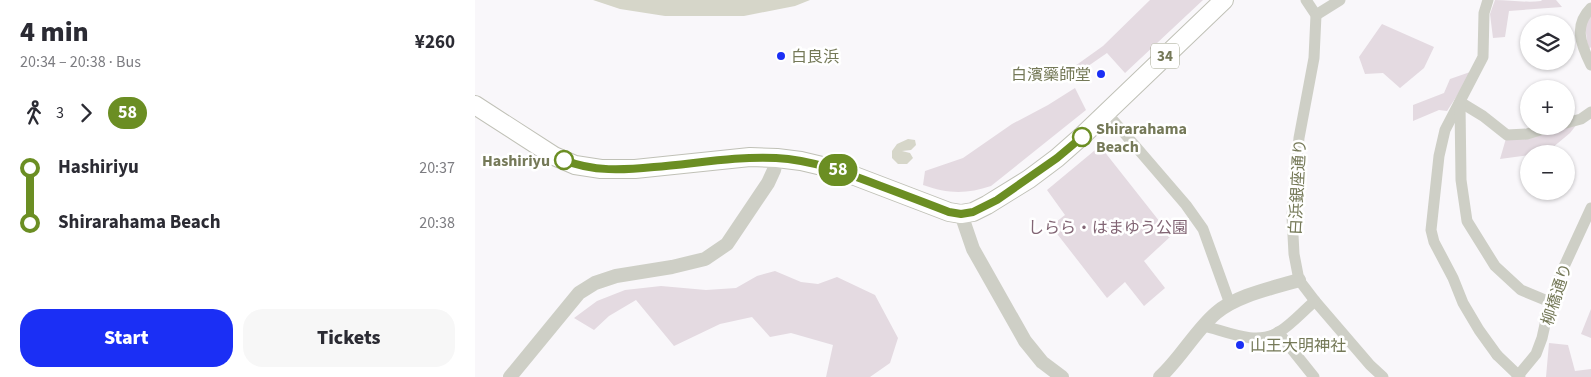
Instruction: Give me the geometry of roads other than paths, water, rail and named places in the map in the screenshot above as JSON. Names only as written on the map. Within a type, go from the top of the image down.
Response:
[{"type":"main road","name":"34","points":[[961,214],[973,212],[987,205],[1029,179],[1057,158],[1224,0]]},
{"type":"main road","points":[[475,105],[554,156],[587,168],[635,169],[749,157],[777,158],[815,163],[839,170],[949,212],[961,214]]},
{"type":"street","points":[[1306,0],[1316,15],[1340,0]]},
{"type":"street","points":[[1488,0],[1484,14],[1483,57],[1445,130],[1439,156],[1431,230],[1434,242],[1453,278],[1463,303],[1479,330],[1497,355],[1519,377]]},
{"type":"street","points":[[1591,8],[1583,16],[1579,34],[1591,65]]},
{"type":"street","name":"白浜銀座通り","points":[[1316,15],[1313,58],[1299,138],[1292,216],[1294,254],[1299,280],[1370,365],[1383,377]]},
{"type":"street","points":[[1459,102],[1483,116],[1507,135],[1520,134]]},
{"type":"street","points":[[1459,102],[1461,180],[1467,221],[1495,266],[1521,290],[1550,302]]},
{"type":"street","points":[[1106,112],[1187,205],[1203,229],[1230,304]]},
{"type":"street","points":[[1575,121],[1591,112]]},
{"type":"street","points":[[510,377],[579,293],[595,283],[616,276],[672,267],[705,259],[727,244],[768,183],[777,158]]},
{"type":"street","name":"柳橋通り","points":[[1519,377],[1536,354],[1542,338],[1550,302],[1591,208]]},
{"type":"street","points":[[961,214],[973,249],[1025,341],[1042,362],[1062,377]]},
{"type":"street","points":[[1160,377],[1216,313],[1230,304],[1299,280]]},
{"type":"street","points":[[1204,326],[1241,337],[1259,339],[1278,332],[1315,301]]},
{"type":"street","points":[[1278,332],[1314,377]]},
{"type":"place","name":"白良浜","points":[[781,56]]},
{"type":"place","name":"白濱藥師堂","points":[[1101,74]]},
{"type":"place","name":"Shirarahama Beach","points":[[1082,137]]},
{"type":"place","name":"Hashiriyu","points":[[564,160]]},
{"type":"place","name":"山王大明神社","points":[[1240,345]]},
{"type":"park label","name":"しらら・はまゆう公園","points":[[1108,227]]}]
